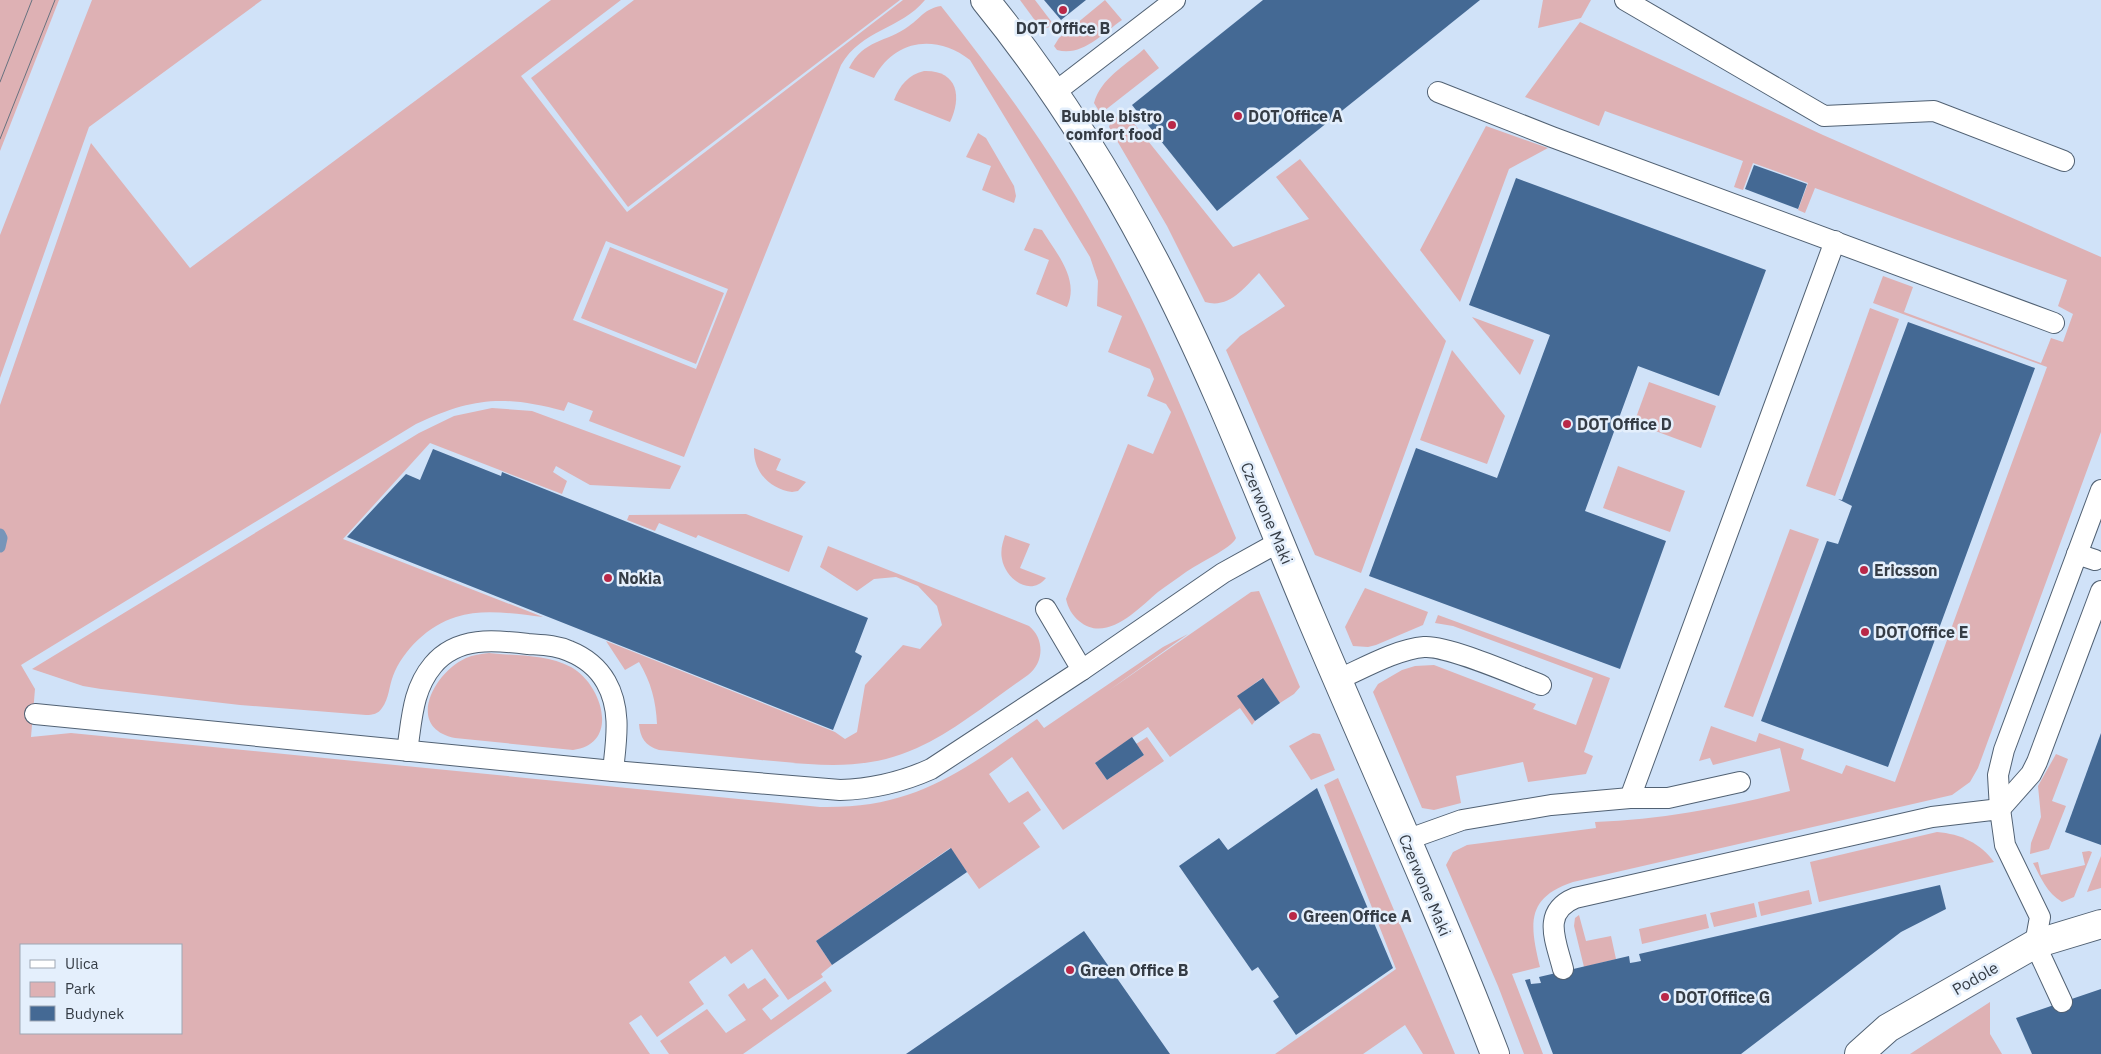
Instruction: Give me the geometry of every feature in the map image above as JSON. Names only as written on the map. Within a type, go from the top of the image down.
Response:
[{"type":"street","name":"Czerwone Maki","points":[[985,0],[1054,93],[1107,176],[1157,265],[1205,368],[1495,1054]]},
{"type":"street","name":"Podole","points":[[1859,1054],[1888,1028],[2035,944],[2101,924]]},
{"type":"lane","points":[[1054,93],[1175,0]]},
{"type":"lane","points":[[1625,0],[1824,116],[1934,111],[2064,161]]},
{"type":"lane","points":[[1438,92],[1552,137],[2054,323]]},
{"type":"lane","points":[[1630,798],[1835,242]]},
{"type":"lane","points":[[2062,1002],[2035,944],[2040,917],[2005,845],[1998,775],[2004,750],[2086,557],[2101,490]]},
{"type":"lane","points":[[34,714],[613,771],[840,790],[867,789],[912,778],[931,769],[1082,670],[1208,582],[1238,563],[1279,542]]},
{"type":"lane","points":[[1563,969],[1554,918],[1559,906],[1575,898],[1932,817],[2000,810],[2031,774],[2037,762],[2101,591]]},
{"type":"lane","points":[[1046,610],[1082,670]]},
{"type":"lane","points":[[407,751],[417,689],[434,664],[445,654],[468,643],[506,641],[561,648],[584,659],[599,672],[610,690],[618,724],[613,771]]},
{"type":"lane","points":[[1338,680],[1400,653],[1424,646],[1448,650],[1541,685]]},
{"type":"lane","points":[[1406,840],[1462,820],[1551,805],[1630,798],[1668,798],[1740,782]]},
{"type":"green space","points":[[0,0],[59,0],[0,151]]},
{"type":"green space","points":[[92,0],[262,0],[89,127],[0,378],[0,235]]},
{"type":"green space","points":[[551,0],[621,0],[521,76],[627,212],[903,0],[925,0],[904,18],[859,44],[841,65],[684,457],[589,421],[593,411],[568,402],[564,411],[523,402],[488,401],[455,408],[436,415],[416,424],[21,665],[35,689],[31,737],[71,733],[820,807],[854,806],[911,794],[936,783],[985,755],[1037,719],[1044,728],[1163,647],[1188,634],[1108,691],[1251,592],[1259,591],[1300,687],[1294,694],[1280,703],[1262,678],[1238,696],[1255,721],[1252,725],[1240,708],[1170,757],[1148,727],[1095,763],[1107,780],[1144,755],[1136,744],[1147,737],[1164,761],[1063,830],[1012,757],[989,774],[1009,803],[1028,791],[1041,810],[1023,823],[1040,847],[979,889],[950,848],[816,941],[832,965],[821,974],[823,977],[788,1000],[752,949],[731,964],[725,956],[689,982],[704,1004],[657,1037],[641,1015],[629,1023],[650,1054],[0,1054],[0,405],[91,143],[190,268]],"holes":[[[606,241],[728,289],[696,369],[573,320]]]},
{"type":"green space","points":[[634,0],[900,0],[628,207],[531,78]]},
{"type":"green space","points":[[1020,0],[1035,0],[1054,25],[1042,30]]},
{"type":"green space","points":[[1105,0],[1122,20],[1083,47],[1075,50],[1057,50],[1054,46],[1059,38]]},
{"type":"green space","points":[[1543,0],[1591,0],[1581,18],[1538,28]]},
{"type":"green space","points":[[941,6],[989,68],[1034,131],[1076,196],[1114,264],[1163,366],[1236,538],[1221,551],[1161,589],[1121,622],[1100,629],[1089,627],[1079,621],[1071,611],[1066,599],[1128,444],[1153,454],[1171,412],[1166,404],[1147,396],[1154,379],[1150,369],[1108,352],[1122,316],[1097,306],[1098,281],[1090,257],[970,60],[944,46],[930,44],[905,48],[893,55],[874,78],[849,68],[861,52],[869,46],[900,31],[927,11]]},
{"type":"green space","points":[[1580,22],[1823,135],[2101,257],[2101,432],[1978,768],[1970,782],[1952,795],[1573,882],[1557,889],[1546,896],[1539,905],[1535,915],[1533,926],[1534,938],[1540,967],[1512,974],[1543,1054],[1524,1054],[1498,986],[1446,865],[1453,852],[1467,845],[1596,828],[1595,822],[1645,819],[1694,812],[1790,791],[1780,748],[1713,765],[1710,758],[1699,761],[1711,726],[1756,742],[1759,733],[1804,749],[1801,759],[1842,774],[1846,765],[1895,782],[2047,367],[1873,303],[1883,276],[1913,287],[1904,312],[2041,363],[2051,338],[2063,342],[2073,314],[2058,306],[2067,280],[1815,188],[1805,213],[1798,210],[1808,183],[1753,163],[1743,190],[1734,187],[1743,161],[1605,111],[1599,126],[1525,97]]},
{"type":"green space","points":[[1144,49],[1159,68],[1104,111],[1099,111],[1094,103],[1102,86],[1114,73]]},
{"type":"green space","points":[[924,71],[944,75],[954,87],[956,103],[950,122],[894,100],[905,81],[913,75]]},
{"type":"green space","points":[[1124,111],[1233,247],[1309,219],[1276,177],[1300,159],[1446,341],[1361,573],[1315,555],[1226,350],[1240,336],[1285,306],[1259,273],[1242,291],[1229,300],[1221,303],[1205,302],[1167,226],[1109,127],[1111,121]]},
{"type":"green space","points":[[1486,126],[1548,148],[1509,169],[1460,302],[1420,250]]},
{"type":"green space","points":[[978,133],[986,138],[1014,186],[1016,196],[1014,203],[982,190],[991,166],[966,157]]},
{"type":"green space","points":[[1034,228],[1042,230],[1065,267],[1071,286],[1067,307],[1036,294],[1049,260],[1024,250]]},
{"type":"green space","points":[[610,247],[724,293],[696,364],[581,318]]},
{"type":"green space","points":[[1870,308],[1899,319],[1835,496],[1806,486]]},
{"type":"green space","points":[[1472,317],[1534,340],[1520,375]]},
{"type":"green space","points":[[1452,350],[1505,416],[1487,464],[1420,440]]},
{"type":"green space","points":[[1649,382],[1716,406],[1701,448],[1634,423]]},
{"type":"green space","points":[[492,408],[532,411],[681,466],[670,489],[590,485],[556,466],[553,472],[567,481],[562,494],[430,443],[343,539],[543,617],[488,612],[467,614],[436,626],[418,640],[403,657],[393,676],[388,697],[377,713],[366,715],[240,705],[101,689],[83,686],[32,669],[419,433],[454,416]]},
{"type":"green space","points":[[754,448],[781,459],[776,470],[806,482],[798,491],[792,492],[770,483],[764,478],[756,465]]},
{"type":"green space","points":[[1618,466],[1685,491],[1670,532],[1603,508]]},
{"type":"green space","points":[[746,514],[803,536],[789,572],[698,535],[696,538],[659,523],[655,531],[627,520],[629,515]]},
{"type":"green space","points":[[1790,529],[1819,539],[1753,717],[1724,707]]},
{"type":"green space","points":[[1005,535],[1030,544],[1020,568],[1046,578],[1040,584],[1026,586],[1013,579],[1008,573],[1001,556]]},
{"type":"green space","points":[[828,546],[1029,626],[1038,637],[1040,644],[1040,658],[1037,664],[1028,675],[945,733],[917,748],[878,761],[840,765],[802,764],[659,750],[650,746],[642,737],[639,724],[657,724],[650,684],[639,662],[625,670],[606,641],[835,732],[845,739],[857,732],[865,685],[903,645],[920,649],[942,625],[937,606],[918,586],[896,577],[874,579],[857,591],[820,567]]},
{"type":"green space","points":[[1365,588],[1428,612],[1423,625],[1376,645],[1368,647],[1353,646],[1345,627]]},
{"type":"green space","points":[[1438,615],[1610,678],[1584,752],[1593,756],[1586,774],[1528,782],[1523,762],[1456,776],[1461,803],[1434,810],[1422,808],[1373,692],[1378,684],[1402,670],[1415,666],[1434,665],[1536,704],[1533,709],[1576,725],[1593,678],[1453,626],[1435,623]]},
{"type":"green space","points":[[489,653],[531,656],[552,660],[571,667],[582,675],[598,699],[602,713],[602,726],[597,737],[588,745],[573,750],[455,738],[440,732],[431,723],[428,712],[429,700],[435,687],[443,675],[454,665],[466,658]]},
{"type":"green space","points":[[1313,733],[1320,734],[1335,770],[1311,780],[1289,746]]},
{"type":"green space","points":[[2056,754],[2068,759],[2052,801],[2066,806],[2049,849],[2030,854],[2031,843],[2041,817],[2038,786]]},
{"type":"green space","points":[[1338,778],[1455,1054],[1423,1054],[1405,1025],[1363,1054],[1275,1054],[1396,969],[1324,785]]},
{"type":"green space","points":[[1937,832],[1962,837],[1983,850],[1994,862],[1819,902],[1810,862]]},
{"type":"green space","points":[[2082,852],[2092,852],[2074,897],[2062,902],[2048,890],[2033,863],[2038,862],[2041,875],[2085,865]]},
{"type":"green space","points":[[2101,856],[2101,888],[2087,892]]},
{"type":"green space","points":[[1809,890],[1812,904],[1761,916],[1758,902]]},
{"type":"green space","points":[[1754,903],[1757,917],[1714,927],[1710,913]]},
{"type":"green space","points":[[1706,914],[1709,928],[1642,944],[1639,929]]},
{"type":"green space","points":[[1579,915],[1586,941],[1611,936],[1616,959],[1584,967],[1574,926],[1575,918]]},
{"type":"green space","points":[[765,978],[779,996],[762,1009],[771,1020],[825,981],[832,991],[743,1054],[669,1054],[660,1041],[707,1009],[726,1033],[746,1020],[728,995],[744,983],[748,989]]},
{"type":"green space","points":[[1990,1002],[1990,1034],[2002,1054],[1910,1054]]},
{"type":"building","name":"DOT Office B","points":[[1044,0],[1086,0],[1061,20]]},
{"type":"building","name":"DOT Office A","points":[[1263,0],[1480,0],[1217,211],[1132,105]]},
{"type":"building","points":[[1754,165],[1807,184],[1798,209],[1745,189]]},
{"type":"building","name":"DOT Office D","points":[[1516,178],[1766,270],[1719,396],[1638,366],[1585,511],[1666,541],[1620,669],[1369,576],[1416,448],[1497,478],[1550,335],[1469,305]]},
{"type":"building","name":"DOT Office E","points":[[1908,322],[2035,368],[1888,767],[1761,721],[1827,541],[1838,544],[1852,506],[1838,499],[1842,500]]},
{"type":"building","name":"Nokia","points":[[433,449],[501,476],[502,472],[868,618],[855,652],[862,656],[833,730],[347,537],[406,474],[420,480]]},
{"type":"building","points":[[1263,678],[1280,703],[1255,721],[1237,696]]},
{"type":"building","points":[[2101,733],[2101,845],[2065,832]]},
{"type":"building","points":[[1132,737],[1144,755],[1107,780],[1095,763]]},
{"type":"building","name":"Green Office A","points":[[1317,788],[1393,968],[1296,1035],[1273,1001],[1279,997],[1258,967],[1252,971],[1179,866],[1219,838],[1228,850]]},
{"type":"building","points":[[951,848],[967,872],[832,965],[816,941]]},
{"type":"building","points":[[1940,885],[1946,909],[1901,932],[1741,1054],[1553,1054],[1525,980],[1530,979],[1531,984],[1541,983],[1539,977],[1629,956],[1630,963],[1641,961],[1639,954]]},
{"type":"building","name":"Green Office B","points":[[1084,931],[1170,1054],[906,1054],[989,997]]},
{"type":"building","points":[[2101,989],[2101,1054],[2032,1054],[2016,1018]]},
{"type":"waterway","points":[[0,534],[2,538],[0,547]]},
{"type":"tram line","points":[[0,82],[32,0]]},
{"type":"tram line","points":[[0,139],[55,0]]},
{"type":"place","name":"DOT Office B","points":[[1063,10]]},
{"type":"place","name":"DOT Office A","points":[[1238,116]]},
{"type":"place","name":"Bubble bistro comfort food","points":[[1172,125]]},
{"type":"place","name":"DOT Office D","points":[[1567,424]]},
{"type":"place","name":"Ericsson","points":[[1864,570]]},
{"type":"place","name":"Nokia","points":[[608,578]]},
{"type":"place","name":"DOT Office E","points":[[1865,632]]},
{"type":"place","name":"Green Office A","points":[[1293,916]]},
{"type":"place","name":"Green Office B","points":[[1070,970]]},
{"type":"place","name":"DOT Office G","points":[[1665,997]]}]
